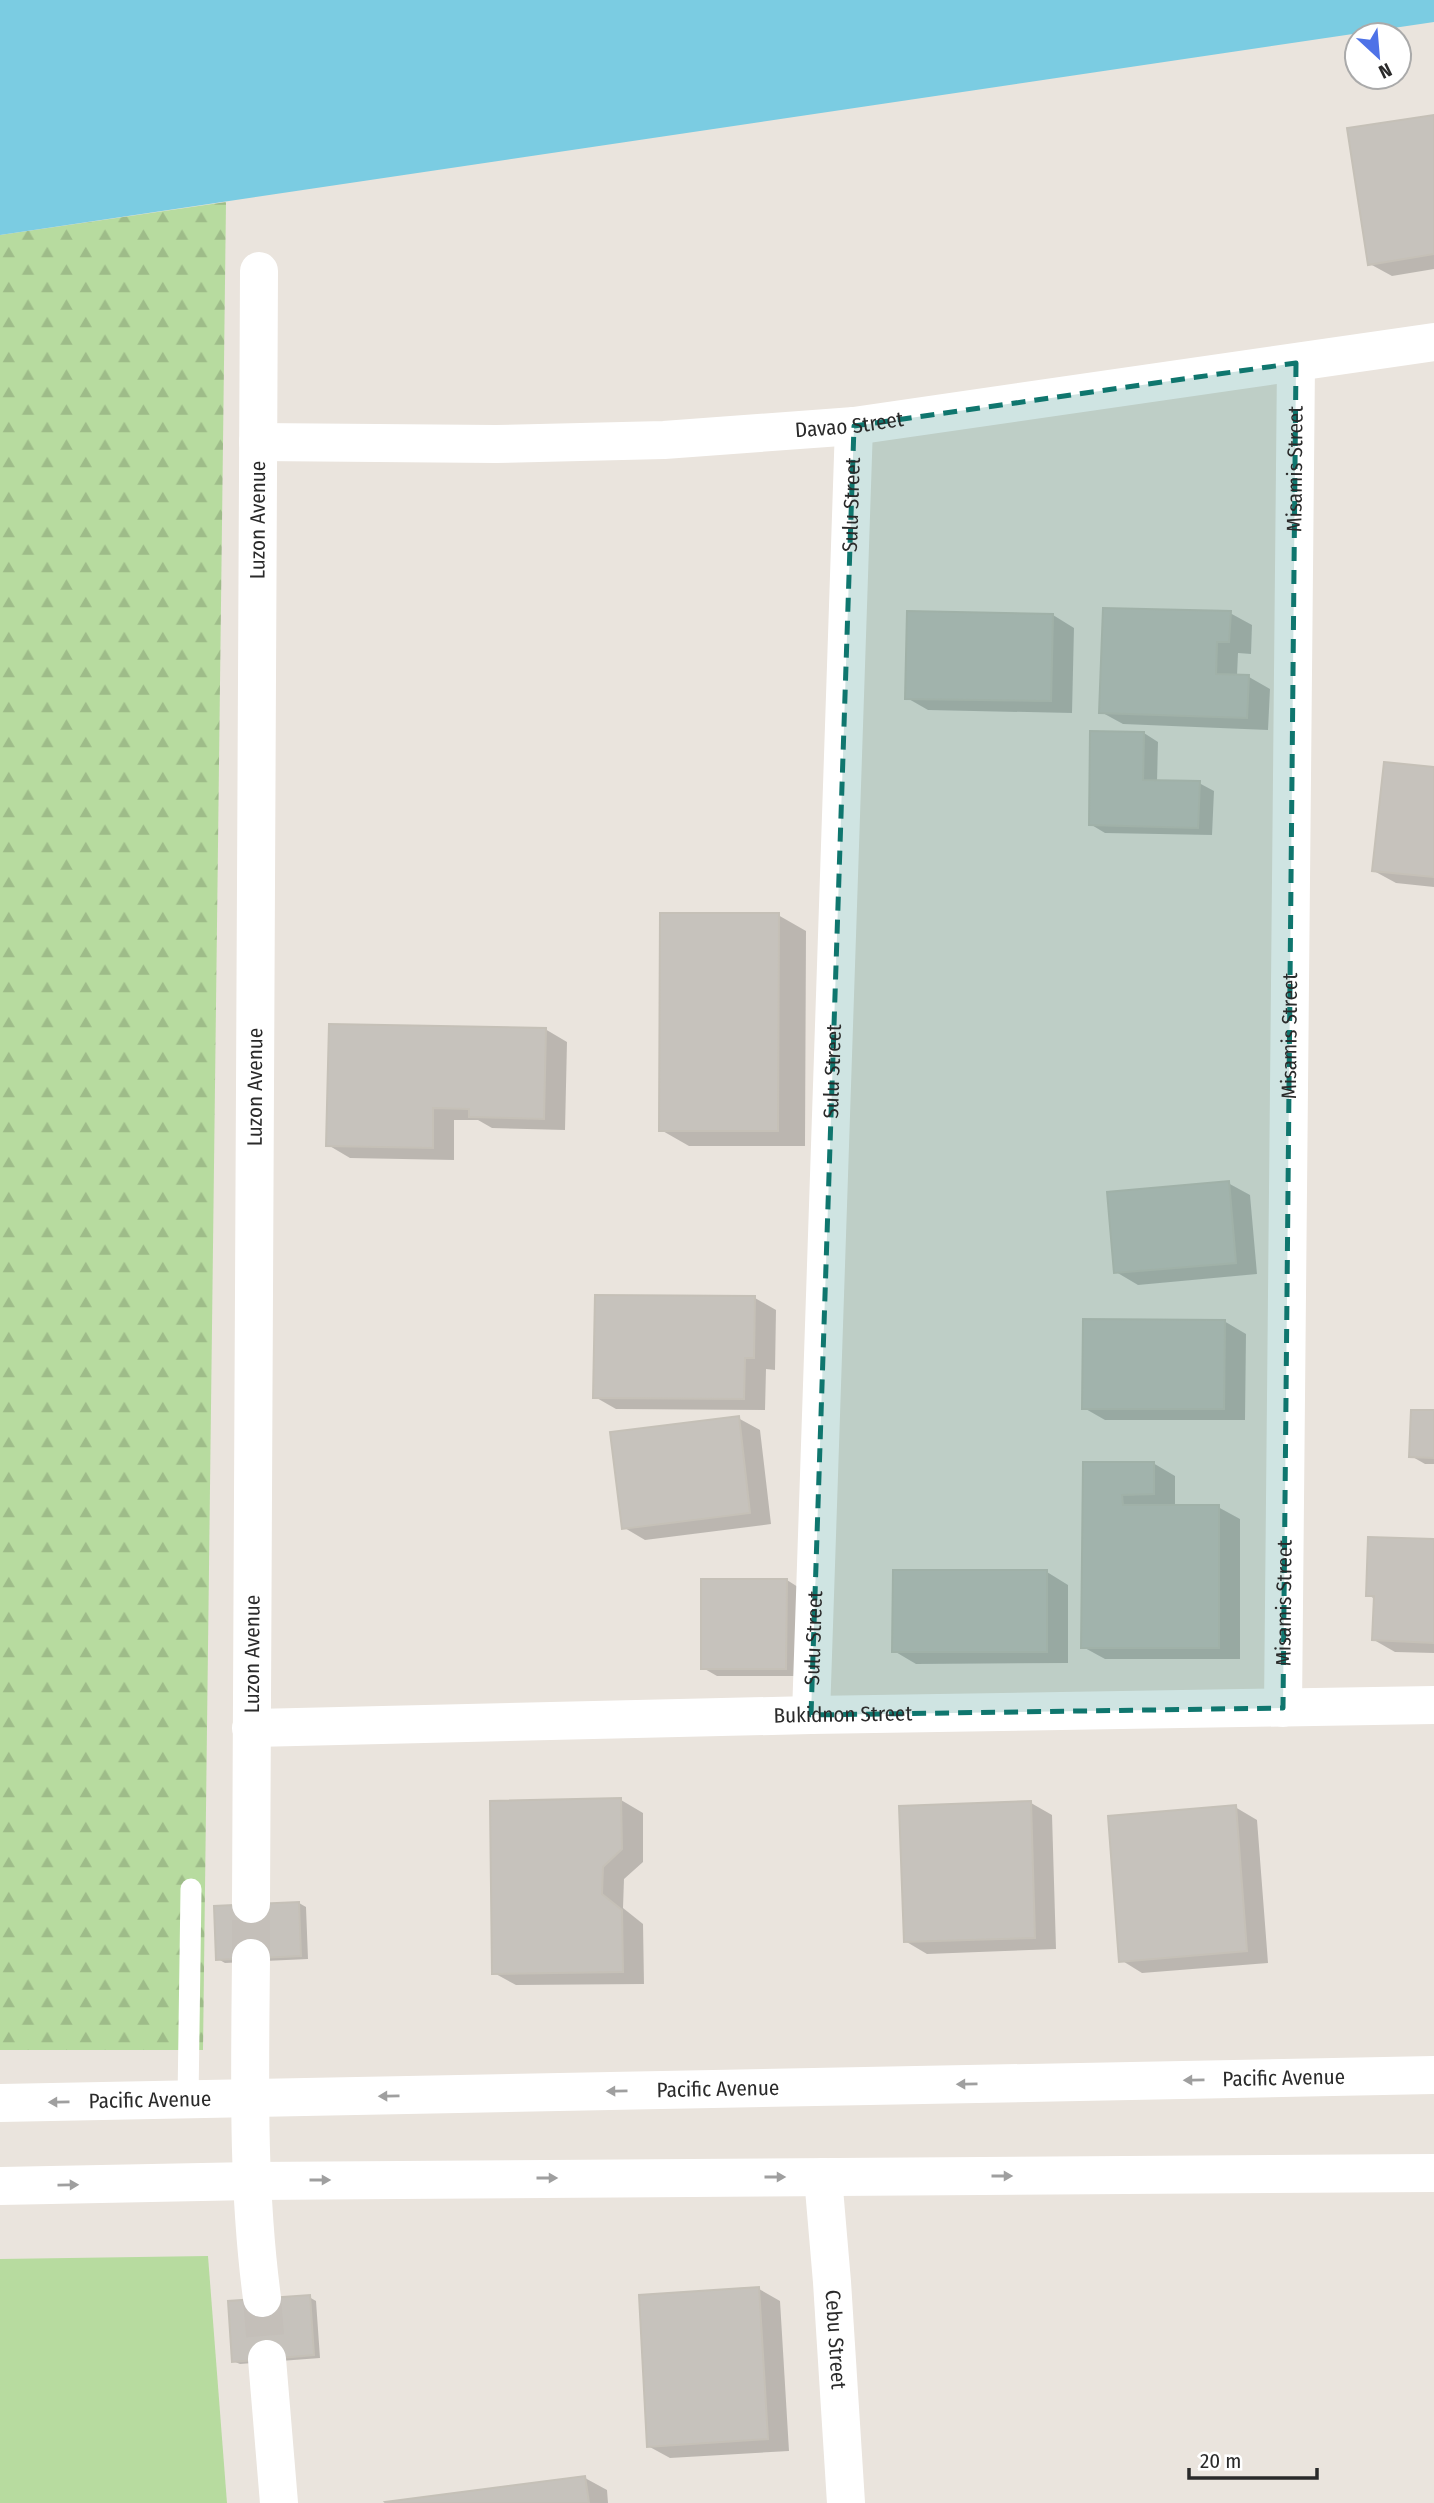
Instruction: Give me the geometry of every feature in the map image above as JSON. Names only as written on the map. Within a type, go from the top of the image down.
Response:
[{"type":"street","name":"Luzon Avenue","points":[[251,1904],[259,271]]},
{"type":"street","name":"Davao Street","points":[[258,442],[496,444],[664,440],[853,426],[1434,342]]},
{"type":"street","name":"Misamis Street","points":[[1283,1708],[1296,363]]},
{"type":"street","name":"Sulu Street","points":[[811,1715],[853,426]]},
{"type":"street","name":"Bukidnon Street","points":[[251,1728],[811,1715],[1434,1705]]},
{"type":"street","points":[[251,1958],[252,2181],[262,2298]]},
{"type":"street","name":"Pacific Avenue","points":[[0,2103],[1434,2075]]},
{"type":"street","points":[[0,2186],[252,2181],[1434,2173]]},
{"type":"street","name":"Cebu Street","points":[[823,2177],[846,2503]]},
{"type":"street","points":[[267,2359],[279,2503]]},
{"type":"lane","points":[[188,2100],[191,1889]]},
{"type":"highlighted area","points":[[1296,363],[1283,1708],[811,1715],[854,426]]},
{"type":"green space","points":[[226,202],[203,2050],[0,2050],[0,235]]},
{"type":"green space","points":[[208,2256],[227,2503],[0,2503],[0,2259]]},
{"type":"water","points":[[0,0],[1434,0],[1434,22],[1413,25],[1413,21],[1343,21],[1343,36],[0,235]]},
{"type":"building","points":[[1434,115],[1434,254],[1368,265],[1347,128]]},
{"type":"building","points":[[1103,608],[1231,611],[1229,642],[1217,642],[1216,674],[1249,675],[1247,718],[1099,713]]},
{"type":"building","points":[[907,611],[1053,614],[1051,701],[905,699]]},
{"type":"building","points":[[1090,731],[1144,732],[1143,780],[1200,781],[1198,828],[1089,825]]},
{"type":"building","points":[[1384,762],[1434,767],[1434,877],[1372,871]]},
{"type":"building","points":[[660,913],[779,913],[778,1131],[659,1131]]},
{"type":"building","points":[[329,1024],[546,1028],[544,1119],[469,1117],[469,1109],[433,1108],[433,1148],[326,1146]]},
{"type":"building","points":[[1229,1181],[1236,1263],[1114,1273],[1107,1192]]},
{"type":"building","points":[[595,1295],[755,1296],[754,1358],[745,1358],[744,1399],[593,1398]]},
{"type":"building","points":[[1083,1319],[1225,1320],[1224,1409],[1082,1409]]},
{"type":"building","points":[[1411,1410],[1434,1410],[1434,1458],[1409,1457]]},
{"type":"building","points":[[739,1416],[750,1513],[622,1529],[610,1432]]},
{"type":"building","points":[[1083,1462],[1154,1462],[1154,1494],[1122,1495],[1123,1505],[1219,1505],[1219,1648],[1081,1648]]},
{"type":"building","points":[[1368,1537],[1434,1539],[1434,1643],[1372,1640],[1374,1596],[1366,1596]]},
{"type":"building","points":[[893,1570],[1047,1570],[1047,1652],[892,1652]]},
{"type":"building","points":[[701,1579],[787,1579],[786,1669],[701,1669]]},
{"type":"building","points":[[621,1798],[622,1849],[603,1867],[602,1894],[622,1910],[623,1972],[492,1974],[490,1801]]},
{"type":"building","points":[[1031,1801],[1035,1938],[904,1942],[899,1806]]},
{"type":"building","points":[[1236,1805],[1247,1951],[1119,1962],[1108,1816]]},
{"type":"building","points":[[299,1902],[301,1956],[216,1960],[214,1906]]},
{"type":"building","points":[[759,2287],[768,2439],[647,2447],[639,2295]]},
{"type":"building","points":[[310,2295],[314,2355],[232,2362],[228,2301]]},
{"type":"building","points":[[585,2476],[589,2503],[385,2502]]},
{"type":"tunnel","points":[[251,1904],[251,1958]]},
{"type":"tunnel","points":[[262,2298],[267,2359]]}]
